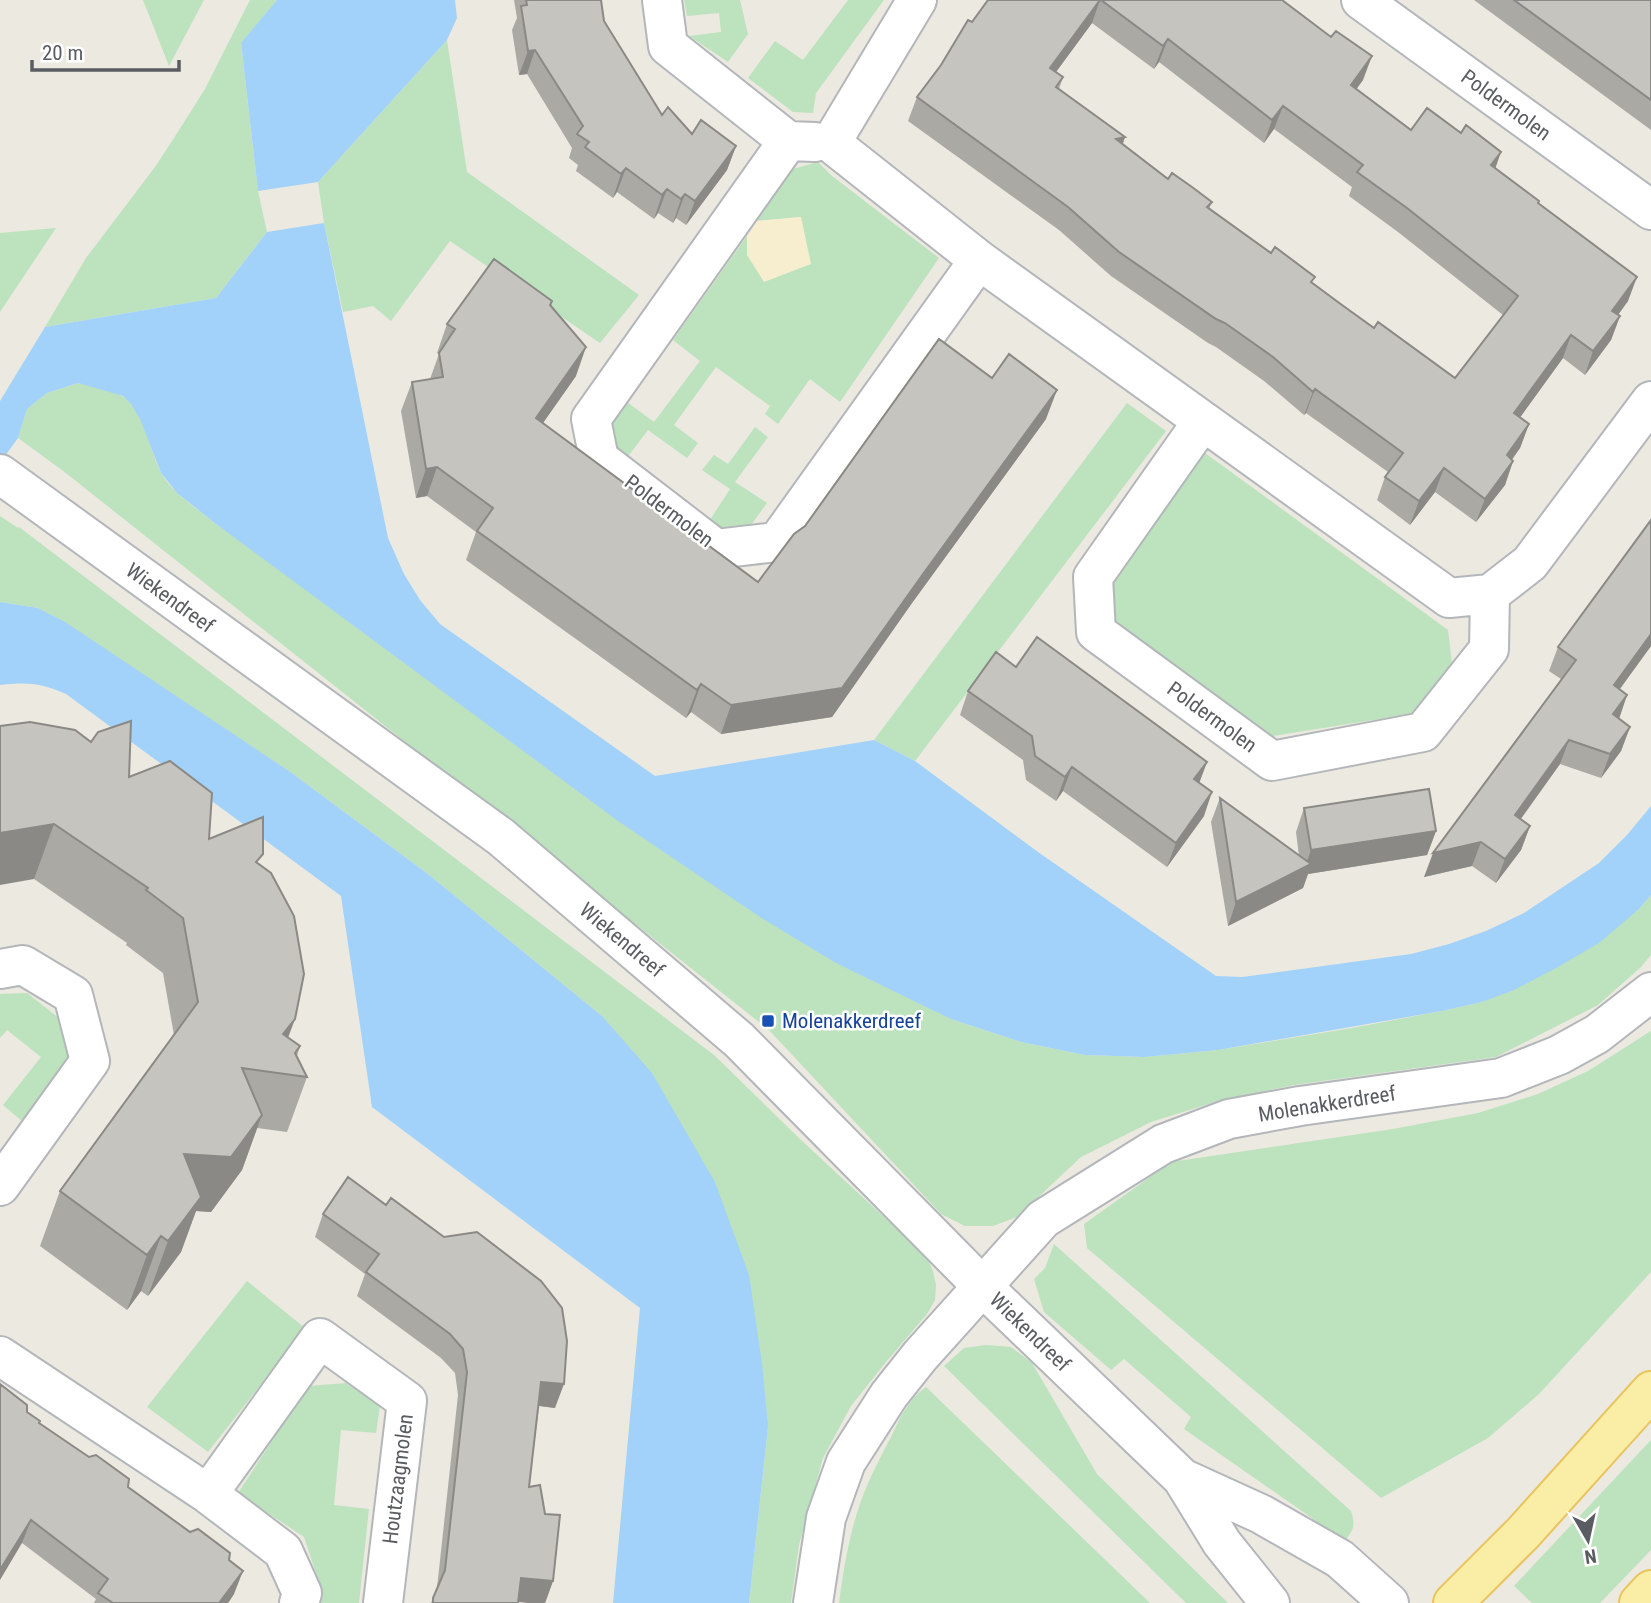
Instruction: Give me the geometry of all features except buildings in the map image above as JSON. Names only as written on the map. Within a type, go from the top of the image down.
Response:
[{"type":"main road","points":[[1453,1603],[1523,1533],[1651,1391]]},
{"type":"main road","points":[[1639,1603],[1651,1590]]},
{"type":"street","points":[[663,0],[668,46],[788,141],[831,143],[979,260],[1449,598],[1490,594],[1530,563],[1651,401]]},
{"type":"street","points":[[831,143],[917,0]]},
{"type":"street","name":"Poldermolen","points":[[1360,0],[1651,210]]},
{"type":"street","name":"Poldermolen","points":[[788,141],[591,419],[599,459],[716,549],[777,542],[979,260]]},
{"type":"street","name":"Poldermolen","points":[[1202,422],[1093,576],[1096,632],[1272,761],[1423,732],[1489,649],[1490,594]]},
{"type":"street","name":"Wiekendreef","points":[[0,474],[500,837],[739,1040],[983,1287],[1182,1478],[1222,1543],[1270,1603]]},
{"type":"street","points":[[0,969],[23,965],[74,995],[90,1061],[0,1185]]},
{"type":"street","name":"Molenakkerdreef","points":[[813,1603],[826,1518],[846,1462],[889,1395],[920,1356],[1043,1219],[1163,1144],[1229,1119],[1300,1106],[1502,1079],[1559,1055],[1597,1034],[1651,992]]},
{"type":"street","name":"Houtzaagmolen","points":[[208,1494],[320,1338],[407,1401],[383,1603]]},
{"type":"street","points":[[0,1356],[208,1494],[283,1551],[302,1593],[299,1603]]},
{"type":"street","name":"Wiekendreef","points":[[1182,1478],[1261,1514],[1340,1559],[1389,1603]]},
{"type":"green space","points":[[143,0],[204,0],[169,66]]},
{"type":"green space","points":[[250,0],[277,0],[241,44],[258,191],[267,232],[216,298],[45,327],[86,258],[155,167],[205,89]]},
{"type":"green space","points":[[684,0],[740,0],[748,34],[728,62],[689,36],[721,32],[719,13],[687,16]]},
{"type":"green space","points":[[848,0],[884,0],[816,93],[813,113],[793,112],[748,78],[775,41],[803,60]]},
{"type":"green space","points":[[447,40],[467,172],[639,295],[600,343],[450,241],[391,321],[373,306],[343,312],[318,182]]},
{"type":"green space","points":[[818,162],[832,176],[939,258],[840,402],[810,379],[778,424],[765,414],[770,406],[716,367],[674,425],[698,443],[687,458],[648,430],[626,459],[617,452],[610,423],[627,402],[654,422],[700,361],[673,340],[747,236],[747,255],[801,217],[757,221],[789,170]]},
{"type":"green space","points":[[56,228],[0,312],[0,233]]},
{"type":"green space","points":[[78,383],[115,393],[128,400],[140,418],[165,479],[216,524],[951,1019],[1021,1042],[1085,1055],[1145,1057],[1218,1050],[1352,1028],[1482,1002],[1639,909],[1651,895],[1651,955],[1598,1005],[1496,1057],[1294,1085],[1218,1101],[1151,1122],[1081,1157],[1017,1217],[993,1226],[965,1226],[941,1214],[769,1030],[62,470],[18,438],[27,409],[47,393]]},
{"type":"green space","points":[[1127,403],[1166,431],[915,761],[874,740]]},
{"type":"green space","points":[[755,427],[768,437],[735,482],[767,503],[751,525],[724,529],[710,520],[730,489],[702,470],[714,455],[728,464]]},
{"type":"green space","points":[[1205,453],[1448,630],[1453,671],[1417,713],[1267,737],[1109,624],[1103,592]]},
{"type":"green space","points":[[0,516],[19,527],[714,1055],[926,1256],[936,1285],[935,1300],[927,1314],[851,1406],[823,1458],[799,1545],[791,1603],[749,1603],[768,1427],[602,1016],[428,874],[289,771],[38,608],[0,602]]},
{"type":"green space","points":[[27,993],[64,1022],[71,1060],[23,1122],[3,1105],[41,1057],[7,1030],[0,1038],[0,994]]},
{"type":"green space","points":[[1651,1031],[1651,1272],[1539,1394],[1488,1438],[1381,1498],[1087,1248],[1084,1224],[1171,1162],[1393,1129],[1478,1113],[1538,1094],[1588,1071]]},
{"type":"green space","points":[[1054,1244],[1351,1511],[1353,1528],[1344,1542],[1184,1429],[1191,1417],[1124,1359],[1111,1370],[1044,1312],[1034,1279],[1045,1268]]},
{"type":"green space","points":[[247,1281],[305,1328],[208,1452],[147,1407]]},
{"type":"green space","points":[[986,1345],[1011,1347],[1032,1363],[1097,1474],[1228,1603],[1186,1603],[944,1366],[964,1348]]},
{"type":"green space","points":[[346,1383],[380,1406],[376,1433],[341,1430],[334,1505],[369,1509],[359,1603],[320,1603],[323,1594],[304,1537],[238,1493],[308,1386]]},
{"type":"green space","points":[[926,1387],[1150,1603],[839,1603],[851,1535],[864,1493],[902,1415],[910,1402]]},
{"type":"green space","points":[[1651,1440],[1651,1550],[1600,1603],[1532,1603],[1514,1586]]},
{"type":"sand","points":[[801,217],[811,264],[764,282],[747,255],[747,236],[757,221]]},
{"type":"water","points":[[277,0],[455,0],[457,18],[447,40],[318,182],[258,191],[241,43]]},
{"type":"water","points":[[324,223],[388,538],[404,574],[420,600],[440,624],[655,776],[874,740],[915,761],[1038,852],[1216,976],[1242,977],[1411,954],[1486,931],[1524,913],[1599,863],[1651,806],[1651,895],[1639,909],[1599,943],[1514,990],[1482,1002],[1218,1050],[1145,1057],[1085,1055],[1021,1042],[951,1019],[836,963],[760,917],[618,821],[177,493],[161,473],[140,419],[123,396],[78,383],[47,393],[27,409],[18,438],[0,463],[0,401],[45,327],[216,298],[267,232]]},
{"type":"water","points":[[0,602],[38,608],[65,622],[289,771],[428,874],[602,1016],[652,1073],[715,1182],[749,1275],[768,1427],[749,1603],[613,1603],[640,1308],[372,1107],[341,896],[66,694],[34,684],[0,685]]},
{"type":"place","name":"Molenakkerdreef","points":[[768,1021]]}]
